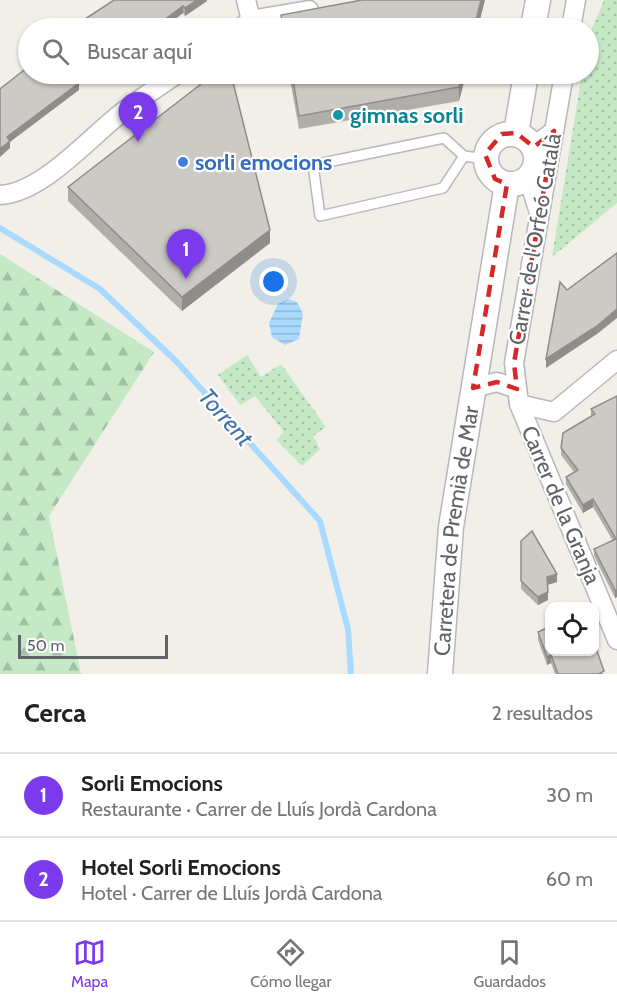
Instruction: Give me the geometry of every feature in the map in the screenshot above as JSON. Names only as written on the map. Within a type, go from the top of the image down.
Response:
[{"type":"street","points":[[245,18],[246,0]]},
{"type":"street","points":[[573,18],[576,0]]},
{"type":"street","points":[[274,18],[327,7]]},
{"type":"street","points":[[4,195],[46,176],[120,114],[163,84]]},
{"type":"street","points":[[526,84],[525,140],[537,157],[535,168],[518,181],[495,179],[474,158],[502,134],[525,140],[554,131]]},
{"type":"street","name":"Carrer de l'Orfeó Català","points":[[518,397],[514,363],[562,84]]},
{"type":"street","points":[[518,181],[540,214]]},
{"type":"street","name":"Carretera de Premià de Mar","points":[[440,674],[451,527],[473,388],[518,181]]},
{"type":"street","name":"Carretera de Premià de Mar","points":[[473,388],[497,382],[518,397],[554,412],[617,360]]},
{"type":"street","name":"Carrer de la Granja","points":[[518,397],[616,633]]},
{"type":"lane","points":[[444,138],[474,158],[442,188],[320,216],[313,165],[444,138]]},
{"type":"highlighted area","points":[[554,131],[514,363],[517,389],[497,382],[473,388],[507,184],[495,179],[485,154],[502,134],[516,133],[534,147]]},
{"type":"green space","points":[[604,0],[617,0],[617,203],[552,257],[580,84],[599,84],[599,18],[596,18]]},
{"type":"green space","points":[[0,254],[154,352],[49,516],[81,674],[0,674]]},
{"type":"green space","points":[[247,355],[261,377],[281,364],[326,427],[313,436],[320,449],[302,466],[276,440],[284,432],[255,396],[240,405],[218,375]]},
{"type":"water","points":[[288,299],[297,302],[303,314],[299,339],[285,345],[272,337],[269,323],[278,304]]},
{"type":"building","points":[[114,0],[197,0],[185,8],[183,6],[167,18],[87,18]]},
{"type":"building","points":[[362,0],[481,0],[476,18],[281,18],[281,15]]},
{"type":"building","points":[[18,75],[18,84],[78,84],[7,137],[10,141],[0,149],[0,89]]},
{"type":"building","name":"sorli emocions","points":[[201,84],[234,84],[270,230],[182,297],[68,187]]},
{"type":"building","points":[[294,84],[460,84],[459,87],[299,116]]},
{"type":"building","points":[[617,253],[617,309],[597,326],[546,359],[560,282],[567,290]]},
{"type":"building","points":[[617,396],[617,590],[615,590],[594,549],[616,539],[593,499],[583,505],[566,477],[578,470],[561,448],[563,433],[595,414],[591,409]]},
{"type":"building","points":[[532,531],[557,574],[547,577],[548,592],[538,597],[521,581],[521,541]]},
{"type":"building","points":[[545,629],[545,651],[538,632]]},
{"type":"building","points":[[551,656],[599,656],[604,671],[599,674],[558,674]]},
{"type":"waterway","name":"Torrent","points":[[0,228],[100,289],[177,362],[320,521],[348,629],[351,674]]},
{"type":"place","name":"gimnas sorli","points":[[338,115]]},
{"type":"place","name":"Hotel Sorli Emocions","points":[[138,142]]},
{"type":"place","name":"sorli emocions","points":[[183,162]]},
{"type":"place","name":"Sorli Emocions","points":[[186,279]]}]
